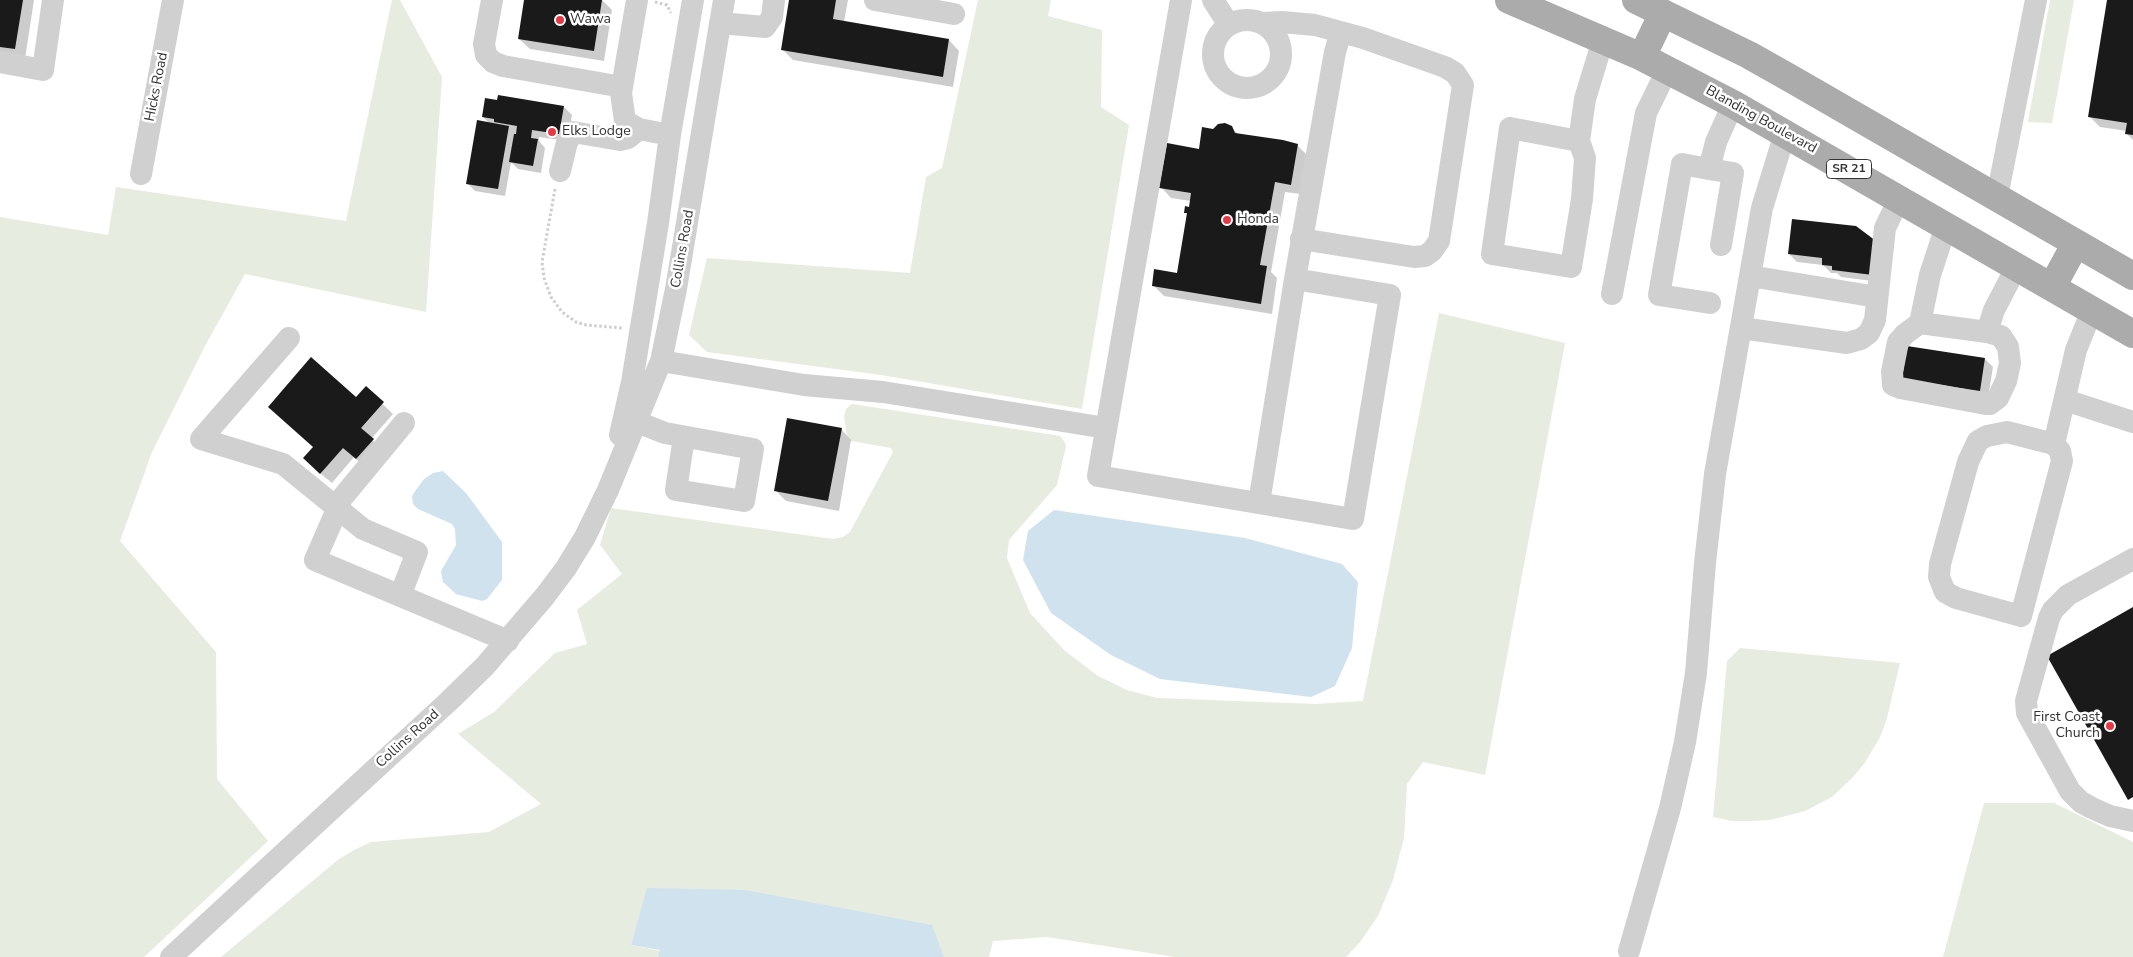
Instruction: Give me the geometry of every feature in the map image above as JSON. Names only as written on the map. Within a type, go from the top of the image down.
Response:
[{"type":"main road","name":"Blanding Boulevard","points":[[1509,0],[1642,57],[1733,104],[2133,334]]},
{"type":"main road","points":[[1636,0],[1667,4],[2133,276]]},
{"type":"main road","points":[[1642,57],[1667,4]]},
{"type":"main road","points":[[2052,287],[2076,243]]},
{"type":"street","points":[[0,62],[43,70],[53,0]]},
{"type":"street","name":"Hicks Road","points":[[141,174],[174,0]]},
{"type":"street","points":[[492,0],[484,44],[486,54],[493,62],[503,66],[622,86]]},
{"type":"street","name":"Collins Road","points":[[608,490],[632,382],[693,0]]},
{"type":"street","name":"Collins Road","points":[[171,957],[449,701],[508,641],[566,568],[584,537],[608,490],[661,361],[676,289],[724,0]]},
{"type":"street","points":[[720,23],[765,27],[772,17],[774,0]]},
{"type":"street","points":[[875,0],[954,14]]},
{"type":"street","points":[[1181,0],[1098,476],[1352,519],[1390,295],[1295,279]]},
{"type":"street","points":[[1213,0],[1229,25]]},
{"type":"street","points":[[1997,198],[2036,0]]},
{"type":"street","points":[[644,1],[622,86],[622,103],[626,121],[639,129],[670,135]]},
{"type":"street","points":[[1264,23],[1278,38],[1281,48],[1281,59],[1278,68],[1267,82],[1250,88],[1232,85],[1224,80],[1214,63],[1212,54],[1218,35],[1229,25],[1243,20],[1254,20],[1264,23],[1304,24],[1341,32],[1445,67],[1455,73],[1463,85],[1439,240],[1432,252],[1425,256],[1414,256],[1301,239]]},
{"type":"street","points":[[1259,503],[1301,239],[1335,52],[1341,32]]},
{"type":"street","points":[[1579,141],[1510,128],[1492,254],[1571,267],[1582,199],[1585,158],[1579,141],[1585,99],[1603,40]]},
{"type":"street","points":[[1612,294],[1646,113],[1667,70]]},
{"type":"street","points":[[1710,169],[1716,142],[1733,104]]},
{"type":"street","points":[[560,171],[567,142],[573,132],[620,140],[628,138],[639,129]]},
{"type":"street","points":[[1629,951],[1670,808],[1684,742],[1696,673],[1715,474],[1762,208],[1784,133]]},
{"type":"street","points":[[1710,302],[1660,295],[1682,164],[1733,174],[1721,245]]},
{"type":"street","points":[[1741,328],[1854,342],[1866,336],[1875,320],[1885,228],[1899,199]]},
{"type":"street","points":[[1920,323],[1998,334],[2004,339],[2008,347],[2010,359],[2007,378],[2001,394],[1994,402],[1986,404],[1900,388],[1893,385],[1891,377],[1898,342],[1920,323],[1928,282],[1946,226]]},
{"type":"street","points":[[1987,332],[1994,310],[2017,266]]},
{"type":"street","points":[[1750,276],[1877,297]]},
{"type":"street","points":[[2054,444],[2081,335],[2092,310]]},
{"type":"street","points":[[289,338],[201,439],[283,464],[363,529],[417,552],[400,596]]},
{"type":"street","points":[[661,361],[804,385],[883,392],[1106,428]]},
{"type":"street","points":[[2065,400],[2133,422]]},
{"type":"street","points":[[637,422],[665,433],[684,437]]},
{"type":"street","points":[[404,423],[342,498],[315,560],[508,641]]},
{"type":"street","points":[[2007,432],[2054,444],[2060,451],[2062,465],[2022,616],[1949,594],[1940,582],[1940,564],[1968,462],[1978,441],[1991,434],[2007,432]]},
{"type":"street","points":[[2133,559],[2068,595],[2058,603],[2050,614],[2027,694],[2028,713],[2070,792],[2086,805],[2110,816],[2133,820]]},
{"type":"street","points":[[2024,606],[2050,614]]},
{"type":"path","points":[[644,1],[667,4],[673,18]]},
{"type":"path","points":[[560,171],[542,255],[544,278],[551,297],[562,312],[576,322],[597,326],[640,329]]},
{"type":"shaded area","points":[[392,0],[400,0],[442,77],[426,312],[245,274],[205,346],[152,452],[120,541],[216,652],[217,779],[268,841],[144,957],[0,957],[0,217],[108,235],[116,187],[346,221]]},
{"type":"shaded area","points":[[978,0],[1051,0],[1048,16],[1102,30],[1101,107],[1129,125],[1082,409],[881,375],[707,352],[689,335],[707,258],[910,273],[926,177],[942,168]]},
{"type":"shaded area","points":[[2050,0],[2074,0],[2052,123],[2028,122]]},
{"type":"shaded area","points":[[1439,313],[1565,343],[1485,775],[1423,762],[1407,784],[1404,838],[1393,880],[1378,916],[1360,942],[1346,957],[1175,957],[1047,937],[993,941],[989,957],[944,957],[931,925],[648,888],[631,945],[661,951],[658,957],[221,957],[339,859],[354,850],[371,842],[489,832],[541,804],[458,734],[494,712],[555,653],[587,644],[577,610],[622,574],[600,545],[611,508],[833,539],[843,537],[850,532],[893,452],[891,448],[851,441],[847,435],[844,416],[846,409],[852,404],[1060,436],[1066,446],[1057,485],[1009,540],[1007,558],[1030,613],[1064,650],[1098,676],[1127,690],[1157,698],[1316,704],[1363,701]]},
{"type":"shaded area","points":[[1740,648],[1900,663],[1886,722],[1879,739],[1864,764],[1832,797],[1805,811],[1770,820],[1732,821],[1713,817],[1727,661]]},
{"type":"shaded area","points":[[1984,803],[2054,803],[2133,842],[2133,957],[1943,957]]},
{"type":"water","points":[[443,471],[466,493],[502,542],[502,580],[487,599],[482,601],[456,594],[443,582],[441,571],[456,545],[455,529],[452,524],[418,509],[413,504],[413,494],[424,479],[433,473]]},
{"type":"water","points":[[1054,510],[1245,538],[1342,564],[1358,582],[1352,648],[1335,686],[1311,697],[1160,679],[1111,655],[1051,613],[1023,560],[1028,531]]},
{"type":"water","points":[[647,888],[745,890],[932,925],[944,957],[658,957],[660,950],[631,945]]},
{"type":"building","points":[[0,0],[23,0],[15,49],[0,47]]},
{"type":"building","name":"Wawa","points":[[524,0],[602,0],[594,51],[518,39]]},
{"type":"building","points":[[789,0],[836,0],[833,19],[949,39],[943,77],[781,50]]},
{"type":"building","points":[[2107,0],[2133,0],[2133,135],[2125,134],[2127,123],[2088,117]]},
{"type":"building","name":"Elks Lodge","points":[[498,95],[564,106],[559,134],[532,130],[531,138],[538,139],[533,166],[509,162],[517,126],[494,122],[494,119],[482,117],[485,98],[497,100]]},
{"type":"building","points":[[477,120],[509,126],[498,189],[466,184]]},
{"type":"building","name":"Honda","points":[[1225,123],[1232,126],[1235,133],[1298,144],[1291,185],[1275,182],[1260,265],[1267,266],[1261,304],[1152,286],[1154,269],[1177,273],[1187,213],[1184,213],[1185,206],[1189,207],[1191,193],[1159,188],[1167,143],[1199,149],[1202,127],[1213,129],[1218,124]]},
{"type":"building","points":[[1792,219],[1856,226],[1876,241],[1873,275],[1832,270],[1832,266],[1822,265],[1822,258],[1788,254]]},
{"type":"building","points":[[1907,346],[1985,358],[1980,391],[1902,379]]},
{"type":"building","points":[[311,357],[356,397],[366,386],[384,402],[361,428],[374,439],[356,459],[343,448],[320,474],[303,458],[313,447],[268,407]]},
{"type":"building","points":[[787,418],[842,428],[828,501],[774,491]]},
{"type":"building","name":"First Coast Church","points":[[2133,607],[2133,797],[2128,800],[2047,656]]},
{"type":"place","name":"Wawa","points":[[560,20]]},
{"type":"place","name":"Elks Lodge","points":[[552,132]]},
{"type":"place","name":"Honda","points":[[1227,220]]},
{"type":"place","name":"First Coast Church","points":[[2110,726]]}]
